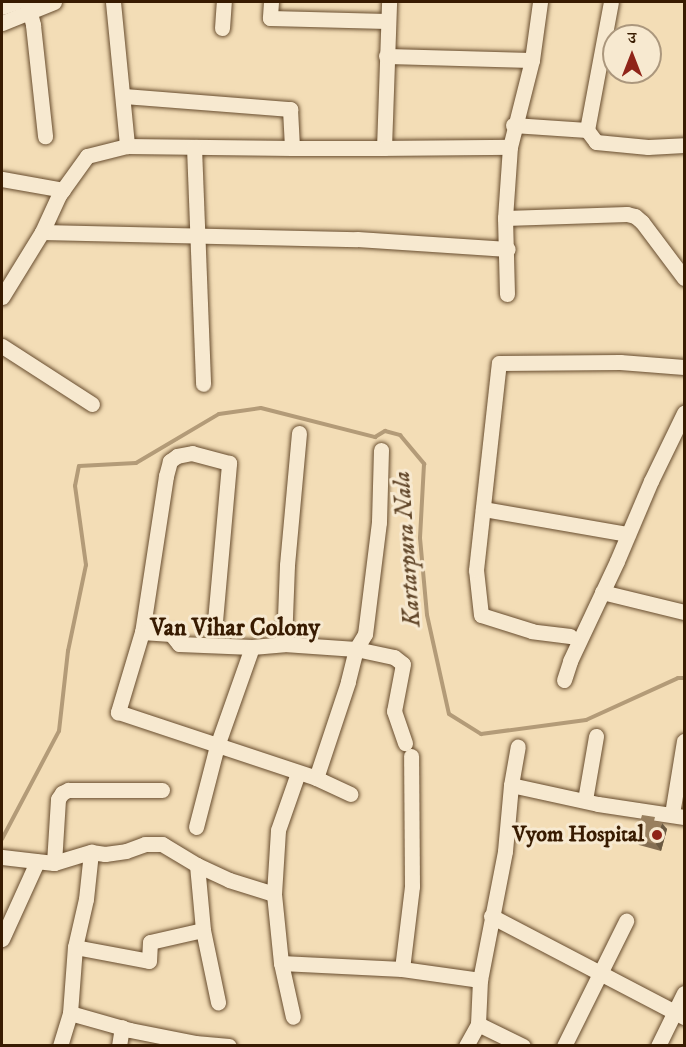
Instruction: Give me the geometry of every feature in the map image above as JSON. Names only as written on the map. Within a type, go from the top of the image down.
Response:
[{"type":"street","points":[[2,7],[16,2]]},
{"type":"street","points":[[2,23],[28,7],[54,2]]},
{"type":"street","points":[[113,2],[128,146]]},
{"type":"street","points":[[222,28],[224,2]]},
{"type":"street","points":[[271,2],[270,18],[387,21]]},
{"type":"street","points":[[384,148],[388,2]]},
{"type":"street","points":[[507,294],[506,218],[510,147],[513,125],[532,60],[540,2]]},
{"type":"street","points":[[611,2],[587,130],[596,142],[648,147],[684,145]]},
{"type":"street","points":[[28,7],[45,136]]},
{"type":"street","points":[[386,56],[532,60]]},
{"type":"street","points":[[124,96],[290,110],[292,148]]},
{"type":"street","points":[[513,125],[587,130]]},
{"type":"street","points":[[2,297],[42,232],[63,190],[87,156],[128,146],[510,147]]},
{"type":"street","points":[[194,147],[203,384]]},
{"type":"street","points":[[2,179],[63,190]]},
{"type":"street","points":[[506,218],[627,214],[635,216],[684,278]]},
{"type":"street","points":[[42,232],[357,239],[508,249]]},
{"type":"street","points":[[2,346],[92,404]]},
{"type":"street","points":[[570,636],[532,631],[481,615],[476,570],[499,363],[620,362],[684,368]]},
{"type":"street","points":[[564,680],[684,413]]},
{"type":"street","points":[[284,644],[298,433]]},
{"type":"street","points":[[316,778],[348,682],[356,649],[365,634],[379,522],[381,450]]},
{"type":"street","points":[[215,621],[229,463],[192,453],[185,454],[170,461],[166,476],[142,632],[118,712],[316,778],[350,794]]},
{"type":"street","points":[[483,508],[628,534]]},
{"type":"street","points":[[602,592],[684,612]]},
{"type":"street","points":[[142,632],[171,634],[179,644],[252,647],[284,644],[356,649],[394,657],[403,664],[394,711],[408,750],[412,886],[402,969]]},
{"type":"street","points":[[196,827],[217,746],[252,647]]},
{"type":"street","points":[[585,800],[596,736]]},
{"type":"street","points":[[511,785],[678,815],[684,741]]},
{"type":"street","points":[[466,1046],[478,1024],[480,980],[505,851],[511,785],[518,747]]},
{"type":"street","points":[[293,1017],[281,963],[274,894],[278,831],[298,773]]},
{"type":"street","points":[[54,863],[58,799],[62,793],[68,790],[162,790]]},
{"type":"street","points":[[2,857],[54,863],[91,852],[105,854],[126,851],[145,844],[162,844],[196,865],[229,880],[274,894]]},
{"type":"street","points":[[60,1046],[70,1013],[75,947],[86,899],[91,852]]},
{"type":"street","points":[[2,939],[37,862]]},
{"type":"street","points":[[196,865],[203,930],[218,1002]]},
{"type":"street","points":[[491,916],[680,1014]]},
{"type":"street","points":[[564,1046],[626,921]]},
{"type":"street","points":[[75,947],[149,961],[150,942],[203,930]]},
{"type":"street","points":[[281,963],[402,969],[480,980]]},
{"type":"street","points":[[658,1046],[680,1014],[684,993]]},
{"type":"street","points":[[70,1013],[165,1041],[229,1046]]},
{"type":"street","points":[[478,1024],[523,1046]]},
{"type":"street","points":[[119,1046],[122,1027]]},
{"type":"building","points":[[642,815],[655,817],[654,821],[662,823],[656,844],[635,839]]},
{"type":"waterway","name":"Kartarpura Nala","points":[[2,839],[59,731],[68,651],[86,565],[75,486],[79,466],[136,463],[219,414],[261,408],[375,437],[385,431],[400,435],[424,464],[420,538],[427,615],[449,714],[481,734],[586,720],[678,678],[684,678]]},
{"type":"place","name":"Vyom Hospital","points":[[657,835]]},
{"type":"district","name":"Van Vihar Colony","points":[[235,629]]}]
